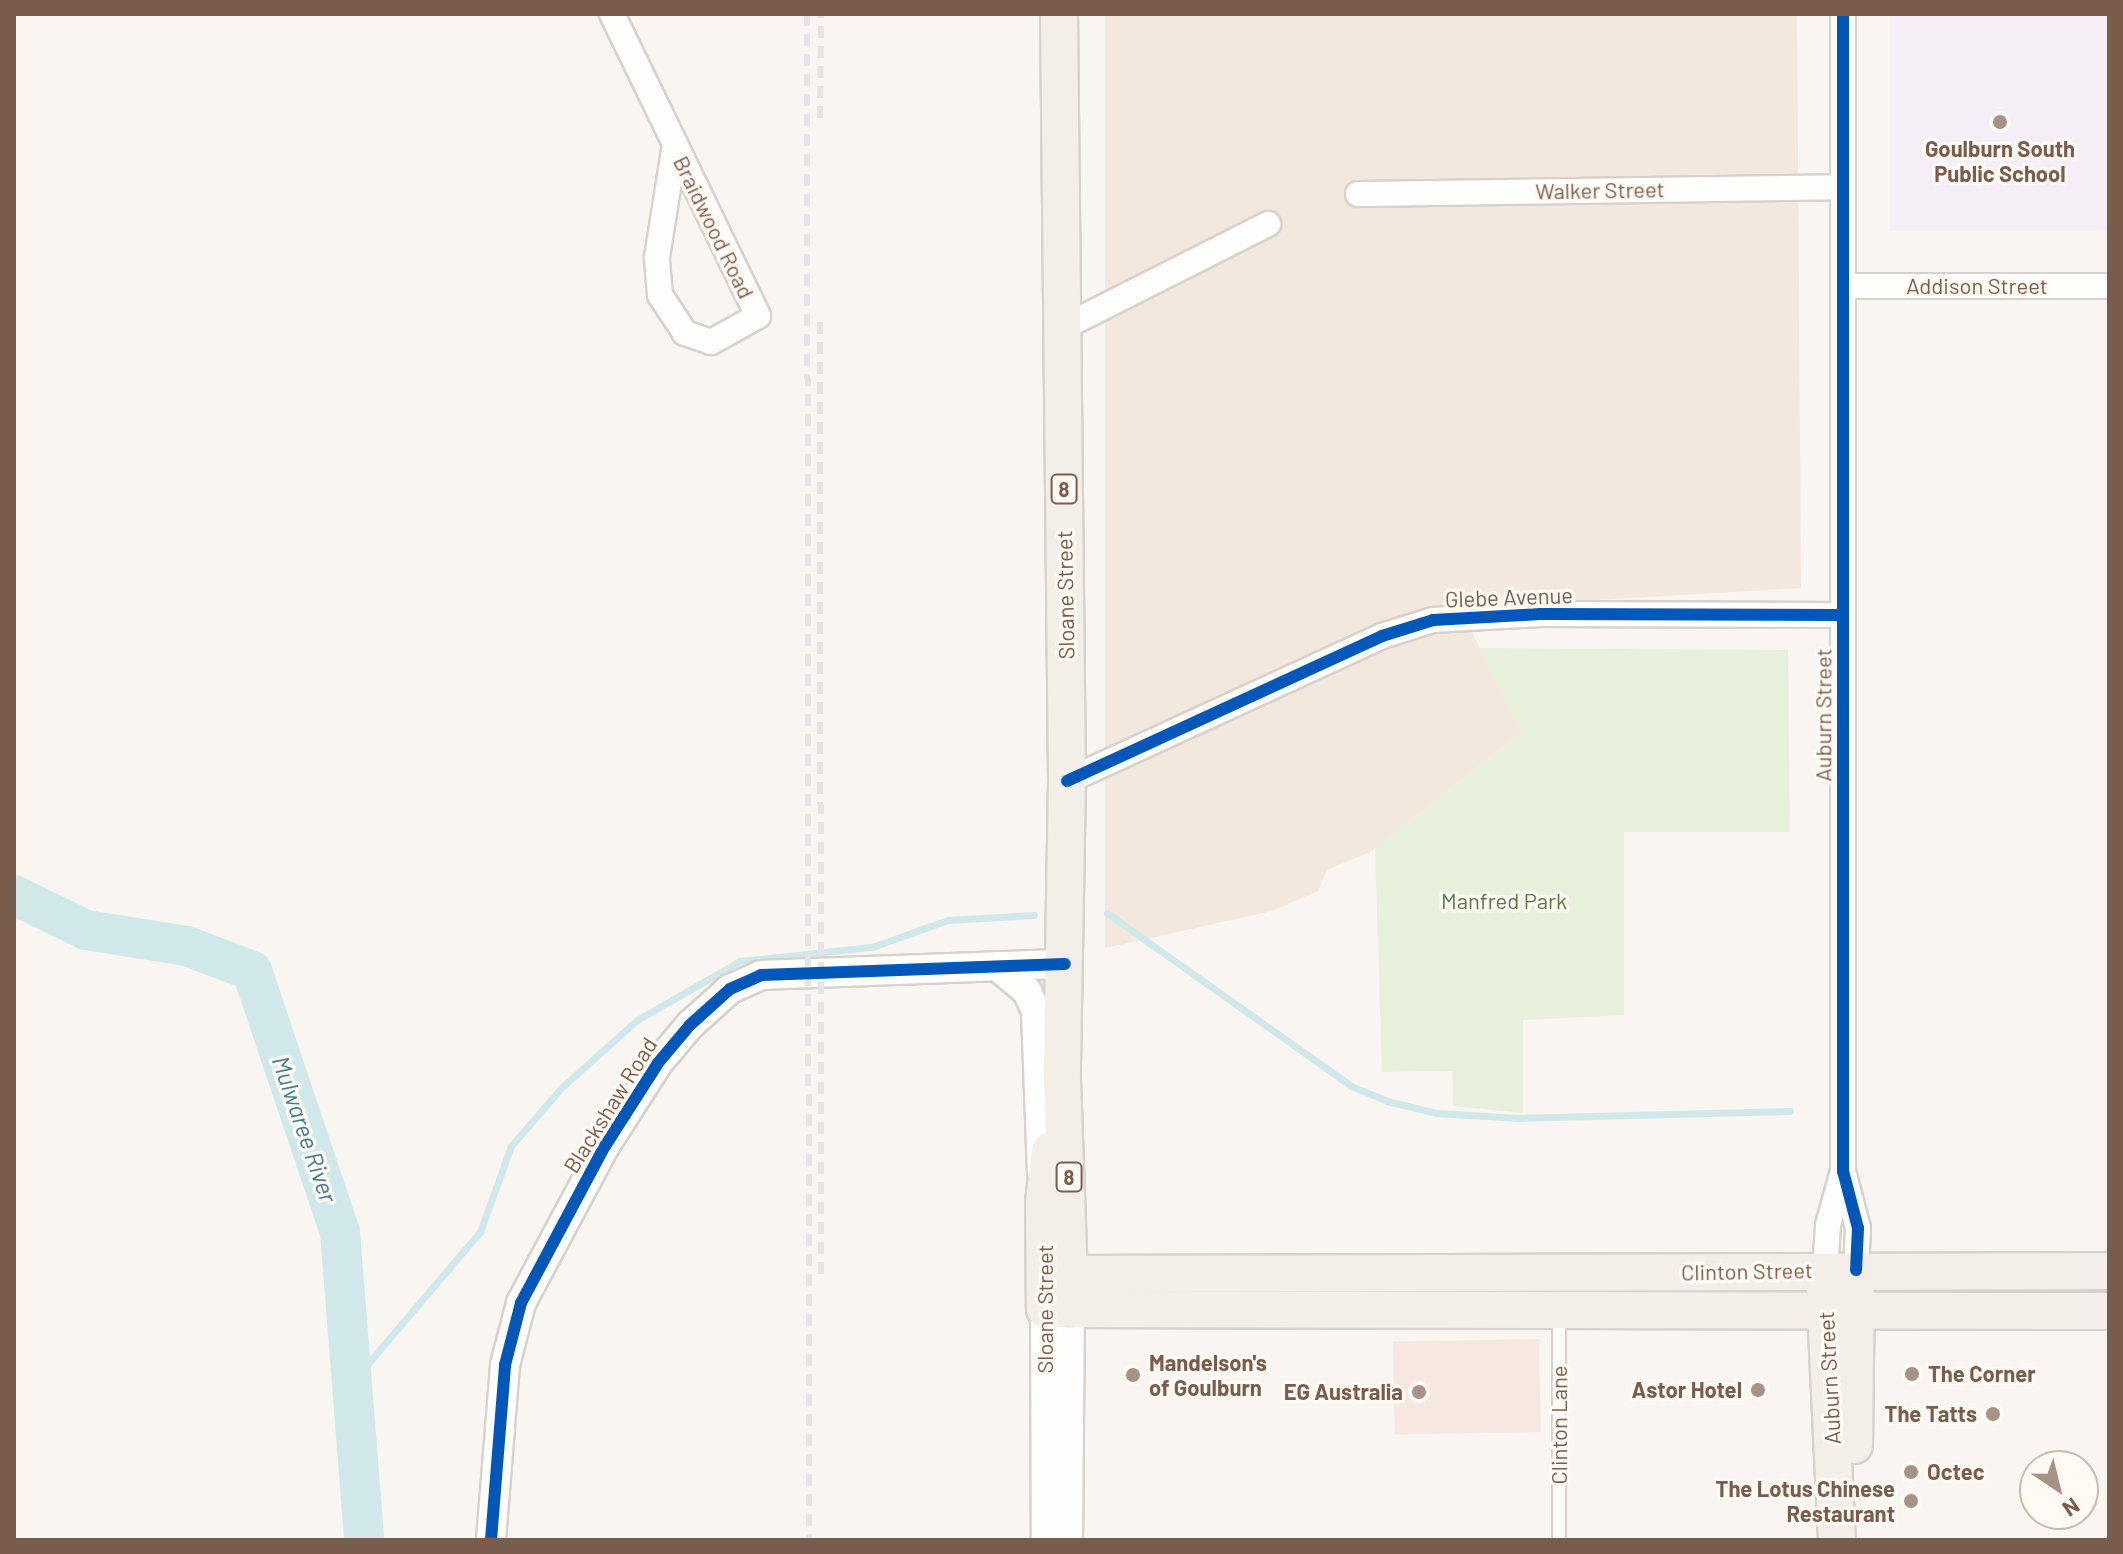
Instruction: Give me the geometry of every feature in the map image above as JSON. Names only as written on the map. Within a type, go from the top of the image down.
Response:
[{"type":"main road","name":"Sloane Street","points":[[1058,1292],[1067,781],[1059,14]]},
{"type":"main road","name":"Sloane Street","points":[[1058,1292],[1044,1202],[1062,1079]]},
{"type":"main road","name":"Clinton Street","points":[[1058,1292],[1385,1293],[1841,1270],[2109,1271]]},
{"type":"main road","name":"Auburn Street","points":[[1837,1540],[1841,1270]]},
{"type":"main road","name":"Clinton Street","points":[[1385,1293],[1559,1311],[2109,1311]]},
{"type":"main road","name":"Auburn Street","points":[[1840,1310],[1852,1540]]},
{"type":"street","name":"Braidwood Road","points":[[612,14],[675,144],[758,316],[711,342],[685,333],[660,295],[657,257],[675,144]]},
{"type":"street","name":"Auburn Street","points":[[1841,1270],[1858,1228],[1843,1171],[1843,14]]},
{"type":"street","name":"Walker Street","points":[[1358,194],[1843,187]]},
{"type":"street","points":[[1062,328],[1268,224]]},
{"type":"street","name":"Addison Street","points":[[1845,286],[2109,286]]},
{"type":"street","name":"Glebe Avenue","points":[[1067,781],[1382,636],[1433,620],[1541,614],[1842,615]]},
{"type":"street","name":"Blackshaw Road","points":[[491,1540],[505,1365],[521,1303],[605,1146],[673,1042],[730,989],[761,975],[1065,964]]},
{"type":"street","points":[[997,966],[1027,991],[1036,1011],[1044,1202]]},
{"type":"street","name":"Sloane Street","points":[[1046,1540],[1058,1292]]},
{"type":"street","name":"Sloane Street","points":[[1058,1292],[1068,1540]]},
{"type":"lane","name":"Clinton Lane","points":[[1559,1311],[1559,1540]]},
{"type":"shaded area","points":[[1105,14],[1797,14],[1801,588],[1460,608],[1522,732],[1370,852],[1327,870],[1318,891],[1272,911],[1105,948]]},
{"type":"shaded area","name":"Goulburn South Public School","points":[[1890,14],[2109,14],[2109,231],[1890,231]]},
{"type":"shaded area","name":"EG Australia","points":[[1539,1339],[1541,1432],[1395,1435],[1393,1342]]},
{"type":"green space","name":"Manfred Park","points":[[1479,648],[1788,650],[1790,832],[1624,832],[1624,1015],[1523,1020],[1523,1113],[1453,1106],[1452,1071],[1382,1072],[1375,848],[1522,732]]},
{"type":"waterway","name":"Mulwaree River","points":[[14,895],[86,930],[187,946],[252,971],[340,1232],[364,1540]]},
{"type":"waterway","points":[[1107,913],[1353,1087],[1387,1101],[1436,1113],[1518,1118],[1790,1111]]},
{"type":"waterway","points":[[353,1381],[480,1232],[511,1146],[561,1088],[637,1020],[740,961],[872,947],[948,920],[1034,915]]},
{"type":"railway","points":[[807,14],[809,1540]]},
{"type":"railway","points":[[820,118],[821,14]]},
{"type":"railway","points":[[820,322],[821,1278]]},
{"type":"cycle path","points":[[1843,14],[1843,1171],[1858,1228],[1856,1270]]},
{"type":"cycle path","points":[[1067,781],[1382,636],[1433,620],[1541,614],[1842,615]]},
{"type":"cycle path","points":[[491,1540],[505,1365],[521,1303],[605,1146],[658,1063],[690,1025],[730,989],[761,975],[1065,964]]},
{"type":"place","name":"Goulburn South Public School","points":[[2000,122]]},
{"type":"place","name":"The Corner","points":[[1912,1374]]},
{"type":"place","name":"Mandelson's of Goulburn","points":[[1133,1375]]},
{"type":"place","name":"Astor Hotel","points":[[1758,1390]]},
{"type":"place","name":"EG Australia","points":[[1419,1392]]},
{"type":"place","name":"The Tatts","points":[[1993,1414]]},
{"type":"place","name":"Octec","points":[[1911,1472]]},
{"type":"place","name":"The Lotus Chinese Restaurant","points":[[1911,1501]]}]
